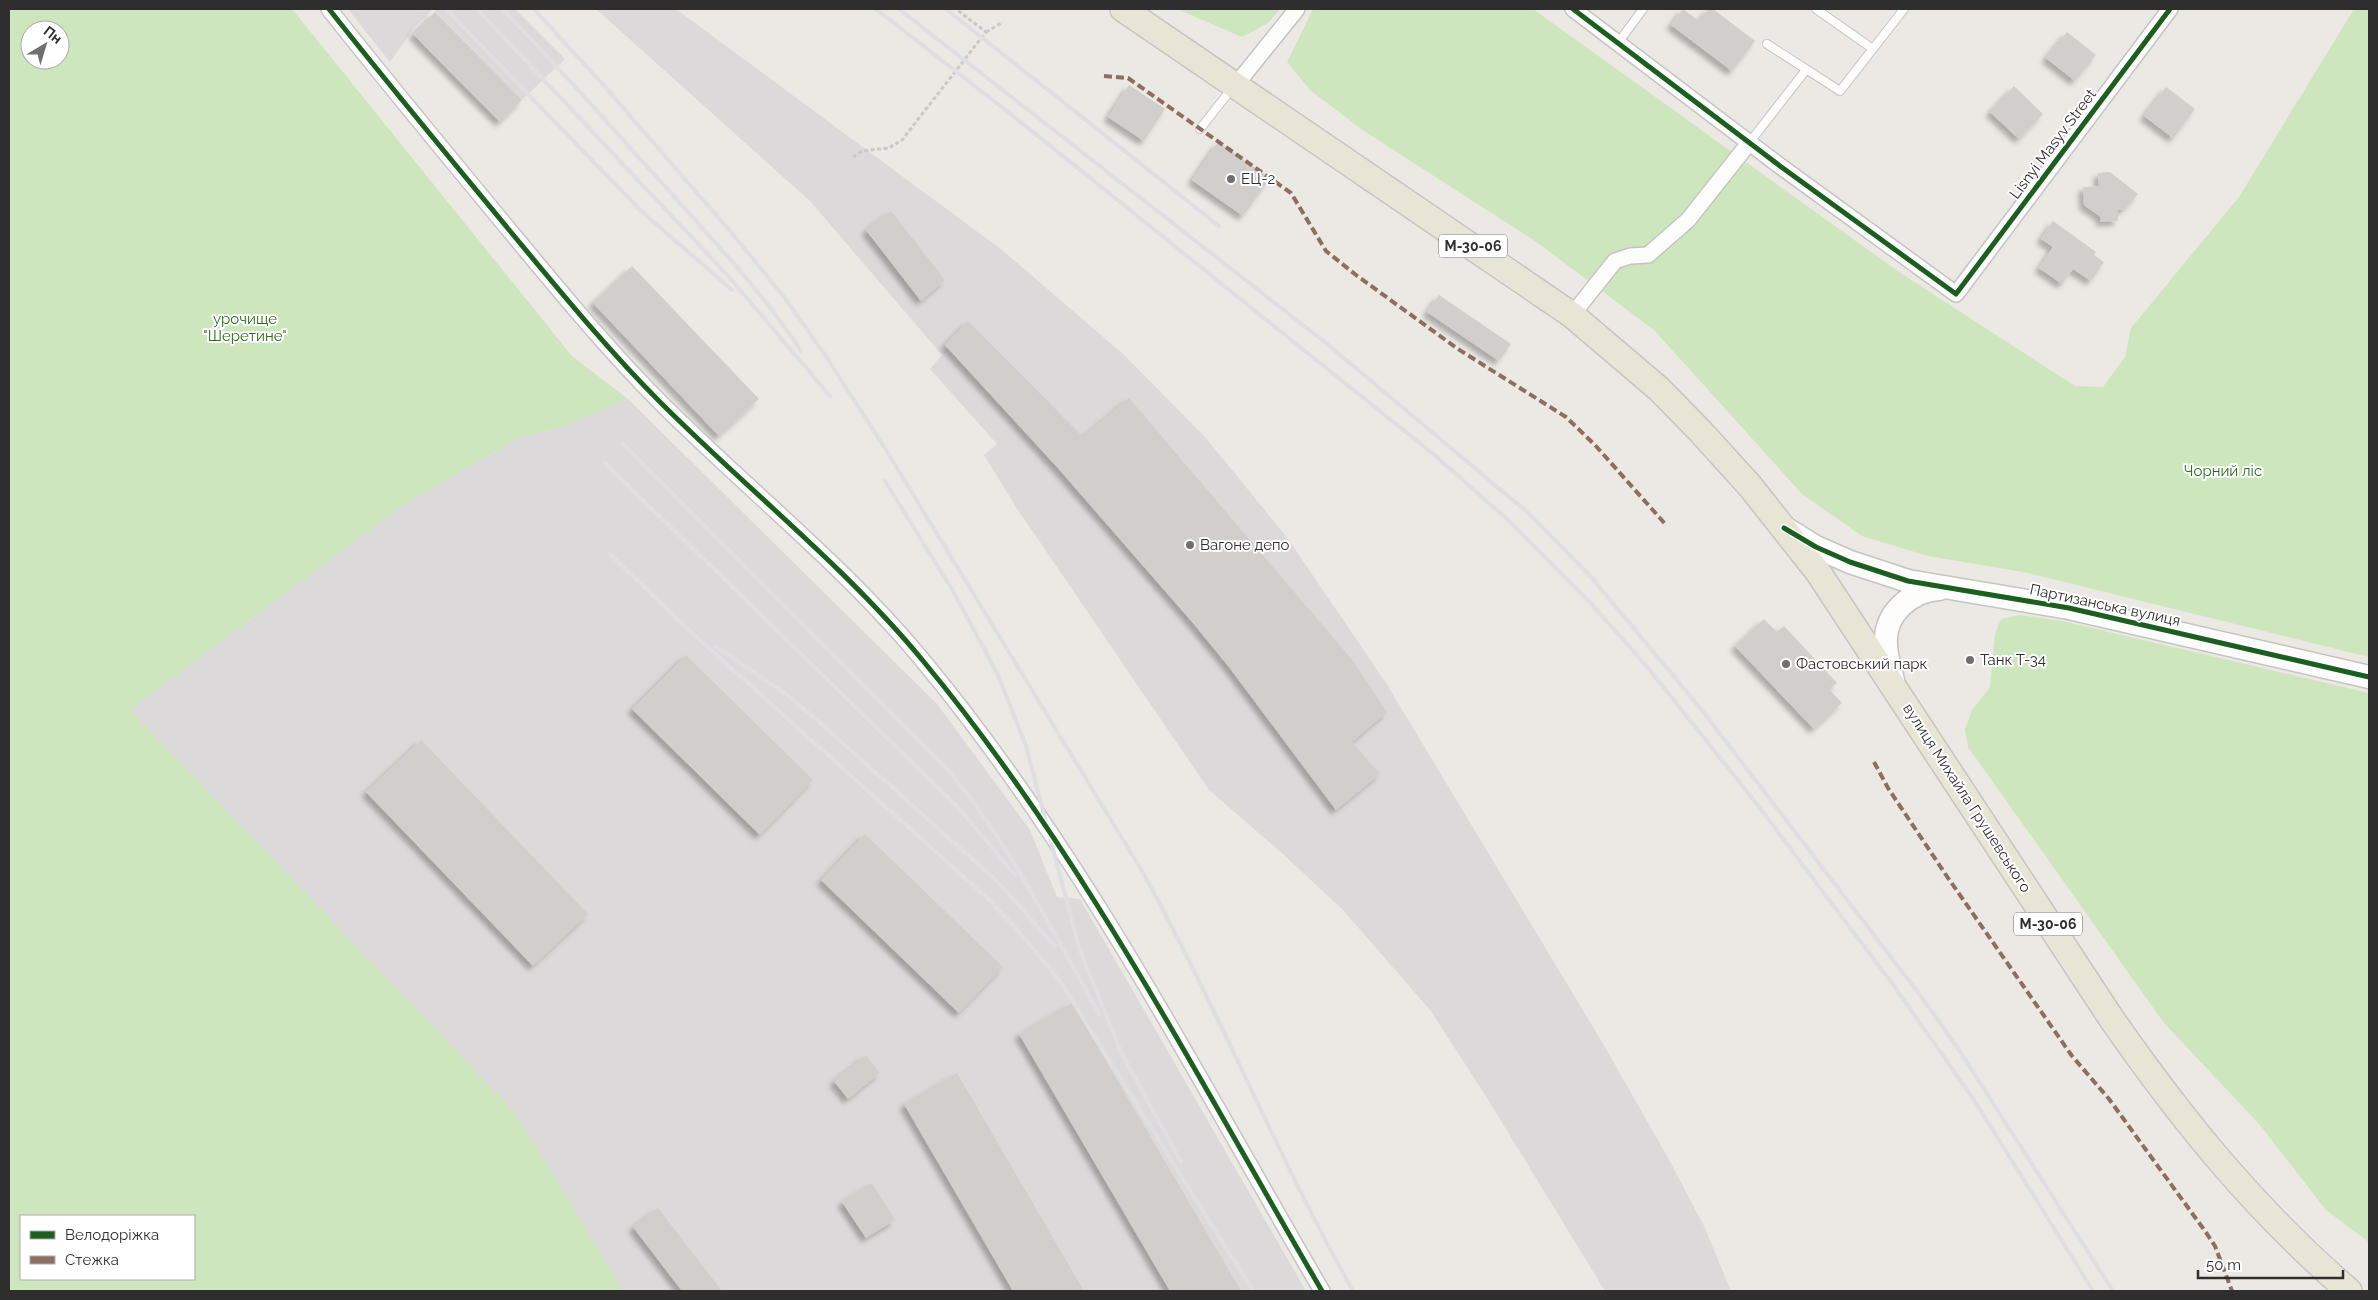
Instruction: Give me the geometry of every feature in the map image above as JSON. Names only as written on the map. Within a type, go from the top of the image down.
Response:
[{"type":"main road","name":"М-30-06","points":[[1123,9],[1572,315],[1659,389],[1725,459],[1784,528]]},
{"type":"main road","name":"вулиця Михайла Грушевського","points":[[1784,528],[1823,579],[2021,883],[2158,1085],[2209,1150],[2260,1208],[2312,1259],[2349,1291]]},
{"type":"street","points":[[329,9],[403,102],[612,352],[661,404],[866,598],[922,658],[977,728],[1095,899],[1322,1291]]},
{"type":"street","points":[[1235,86],[1297,9]]},
{"type":"street","points":[[1572,315],[1615,261],[1630,256],[1648,255],[1688,220],[1749,143],[1573,9]]},
{"type":"street","name":"Lisnyi Masyv Street","points":[[1749,143],[1956,294],[2170,9]]},
{"type":"street","name":"Партизанська вулиця","points":[[1784,528],[1816,547],[1884,575],[2069,608],[2369,677]]},
{"type":"street","points":[[1894,687],[1886,644],[1888,626],[1898,608],[1912,597],[1927,590],[1952,588]]},
{"type":"lane","points":[[1618,43],[1642,9]]},
{"type":"lane","points":[[1816,9],[1873,49]]},
{"type":"lane","points":[[1767,44],[1840,91],[1904,9]]},
{"type":"lane","points":[[1749,143],[1806,70]]},
{"type":"lane","points":[[1200,129],[1235,86]]},
{"type":"path","points":[[956,9],[986,32]]},
{"type":"path","points":[[853,157],[862,152],[889,148],[902,140],[986,32],[1003,22]]},
{"type":"shaded area","points":[[348,9],[433,9],[414,28],[390,62]]},
{"type":"shaded area","points":[[433,9],[515,9],[565,59],[522,100]]},
{"type":"shaded area","points":[[596,9],[676,9],[1002,250],[1122,353],[1205,437],[1286,536],[1386,683],[1605,1047],[1667,1156],[1704,1226],[1731,1291],[1605,1291],[1484,1093],[1430,1010],[1343,910],[1284,855],[1209,790],[1016,507],[984,455],[997,444],[930,369],[942,355],[810,201]]},
{"type":"shaded area","points":[[628,399],[937,704],[1030,830],[1057,897],[1080,899],[1306,1291],[618,1291],[621,1289],[130,710],[405,504],[522,436],[554,430]]},
{"type":"green space","name":"урочище \"Шеретине\"","points":[[9,9],[292,9],[572,356],[628,399],[554,430],[522,436],[405,504],[130,710],[515,1112],[622,1289],[618,1291],[9,1291]]},
{"type":"green space","points":[[1177,9],[1280,9],[1268,23],[1242,37]]},
{"type":"green space","name":"Чорний ліс","points":[[1313,9],[1533,9],[1899,272],[2075,386],[2103,387],[2125,357],[2131,328],[2239,197],[2354,9],[2369,9],[2369,657],[2028,573],[1928,556],[1862,536],[1802,494],[1654,330],[1535,241],[1364,131],[1311,91],[1287,62]]},
{"type":"green space","points":[[2019,615],[2062,621],[2369,693],[2369,1242],[2326,1210],[2260,1125],[2164,1023],[1968,747],[1965,729],[1972,710],[1990,687],[1995,634],[2001,619]]},
{"type":"building","points":[[1683,9],[1699,21],[1708,9],[1713,9],[1755,41],[1732,71],[1671,25]]},
{"type":"building","points":[[435,12],[522,100],[500,122],[413,34]]},
{"type":"building","points":[[2067,32],[2096,55],[2075,81],[2046,58]]},
{"type":"building","points":[[1129,85],[1165,109],[1144,141],[1108,117]]},
{"type":"building","points":[[2014,86],[2043,114],[2019,139],[1990,112]]},
{"type":"building","points":[[2166,87],[2195,109],[2173,138],[2144,116]]},
{"type":"building","name":"ЕЦ-2","points":[[1218,142],[1270,178],[1243,216],[1192,180]]},
{"type":"building","points":[[2110,172],[2138,194],[2125,209],[2118,210],[2118,221],[2100,222],[2101,217],[2084,205],[2083,187],[2099,186],[2098,173]]},
{"type":"building","points":[[891,211],[945,280],[921,301],[866,230]]},
{"type":"building","points":[[2053,221],[2096,252],[2094,255],[2104,262],[2091,281],[2073,269],[2062,284],[2039,268],[2053,247],[2041,239]]},
{"type":"building","points":[[632,266],[759,399],[719,436],[593,303]]},
{"type":"building","points":[[1439,295],[1511,344],[1499,361],[1427,312]]},
{"type":"building","name":"Вагоне депо","points":[[968,321],[1083,437],[1129,398],[1354,662],[1387,712],[1352,742],[1380,774],[1336,810],[1229,667],[1193,623],[1057,467],[945,345]]},
{"type":"building","name":"Фастовський парк","points":[[1764,619],[1777,632],[1784,626],[1837,683],[1829,689],[1842,703],[1814,729],[1735,646]]},
{"type":"building","points":[[686,655],[813,780],[760,835],[632,709]]},
{"type":"building","points":[[421,740],[588,914],[533,966],[366,792]]},
{"type":"building","points":[[865,834],[1003,967],[959,1013],[821,880]]},
{"type":"building","points":[[1072,1003],[1241,1291],[1170,1291],[1019,1034]]},
{"type":"building","points":[[866,1055],[880,1073],[848,1099],[834,1081]]},
{"type":"building","points":[[957,1073],[1084,1291],[1013,1291],[904,1104]]},
{"type":"building","points":[[872,1183],[895,1220],[866,1238],[842,1202]]},
{"type":"building","points":[[658,1208],[722,1291],[682,1291],[633,1227]]},
{"type":"railway","points":[[446,9],[640,210],[732,290]]},
{"type":"railway","points":[[477,9],[730,278],[830,396]]},
{"type":"railway","points":[[502,9],[563,73],[734,264],[769,306],[801,351]]},
{"type":"railway","points":[[534,9],[606,88],[736,238],[784,297],[823,352],[883,445],[1142,871],[1196,975],[1298,1187],[1353,1291]]},
{"type":"railway","points":[[876,9],[1008,112],[1432,453],[1507,519],[1596,609],[1649,669],[1753,799],[1894,986],[1974,1100],[2093,1291]]},
{"type":"railway","points":[[899,9],[1326,343],[1527,512],[1591,577],[1701,709],[1923,999],[1959,1050],[2113,1291]]},
{"type":"railway","points":[[946,9],[1219,226]]},
{"type":"railway","points":[[622,443],[950,772],[972,800],[1012,860],[1100,1015]]},
{"type":"railway","points":[[605,463],[957,806],[1015,875]]},
{"type":"railway","points":[[885,481],[953,591],[998,675],[1026,746],[1079,948],[1121,1052],[1181,1162]]},
{"type":"railway","points":[[609,553],[681,623],[985,896],[1015,927],[1060,981],[1236,1264]]},
{"type":"railway","points":[[715,646],[786,694],[809,713],[998,882],[1055,946]]},
{"type":"railway","points":[[1234,1259],[1253,1291]]},
{"type":"marked path","points":[[1104,76],[1128,78],[1291,193],[1326,251],[1458,349],[1566,417],[1595,445],[1667,526]]},
{"type":"marked path","points":[[1874,762],[1888,788],[1946,875],[2072,1056],[2109,1099],[2205,1231],[2215,1246],[2232,1291]]},
{"type":"cycle path","points":[[329,9],[441,148],[602,340],[661,403],[829,561],[894,627],[982,735],[1036,811],[1136,968],[1322,1291]]},
{"type":"cycle path","points":[[1573,9],[1780,166],[1956,294],[2170,9]]},
{"type":"cycle path","points":[[1784,528],[1816,547],[1850,562],[1908,581],[2069,608],[2369,677]]},
{"type":"place","name":"ЕЦ-2","points":[[1231,179]]},
{"type":"place","name":"Вагоне депо","points":[[1190,545]]},
{"type":"place","name":"Танк Т-34","points":[[1970,660]]},
{"type":"place","name":"Фастовський парк","points":[[1786,664]]}]
